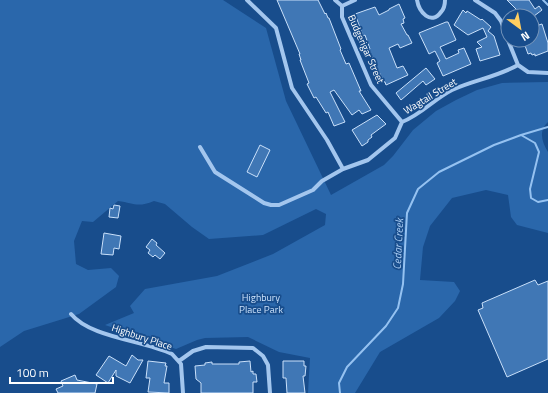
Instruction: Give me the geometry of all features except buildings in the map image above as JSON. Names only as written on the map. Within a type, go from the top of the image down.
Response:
[{"type":"street","points":[[247,0],[276,28],[292,88],[327,140],[343,169]]},
{"type":"street","name":"Budgerigar Street","points":[[335,0],[342,6],[342,17],[371,85],[402,122]]},
{"type":"street","points":[[342,6],[355,0]]},
{"type":"street","points":[[417,0],[418,6],[423,14],[431,17],[442,11],[445,0]]},
{"type":"street","points":[[475,0],[495,12],[500,20]]},
{"type":"street","points":[[511,48],[518,65],[528,72],[548,73]]},
{"type":"street","name":"Wagtail Street","points":[[200,147],[215,172],[264,204],[279,205],[313,190],[322,181],[343,169],[368,160],[395,138],[402,122],[413,117],[450,91],[472,81],[505,72],[518,65]]},
{"type":"street","name":"Highbury Place","points":[[71,314],[76,320],[91,329],[169,352],[176,356],[182,367],[183,393]]},
{"type":"street","points":[[179,361],[193,351],[206,348],[253,348],[264,356],[268,365],[270,393]]},
{"type":"green space","name":"Highbury Place Park","points":[[0,0],[223,0],[266,28],[286,101],[331,195],[384,165],[413,130],[436,111],[456,100],[477,90],[502,83],[548,82],[548,122],[543,129],[542,137],[548,152],[548,233],[517,225],[511,217],[508,195],[486,190],[452,198],[430,226],[423,247],[420,280],[454,282],[460,291],[455,301],[439,318],[380,352],[355,393],[308,393],[310,358],[279,352],[248,337],[205,338],[176,349],[105,325],[134,313],[130,306],[145,289],[217,276],[273,254],[325,225],[326,214],[316,209],[263,235],[209,239],[165,204],[154,201],[139,205],[118,201],[93,222],[82,221],[74,241],[76,264],[88,270],[111,268],[119,276],[116,287],[79,314],[24,331],[0,347]]},
{"type":"waterway","points":[[543,0],[548,5]]},
{"type":"waterway","points":[[521,135],[548,127]]},
{"type":"waterway","name":"Cedar Creek","points":[[340,393],[339,383],[347,367],[386,326],[398,308],[403,284],[407,213],[418,189],[439,172],[494,145],[521,135],[535,143],[539,152],[530,189],[531,198],[538,202],[548,200]]}]
